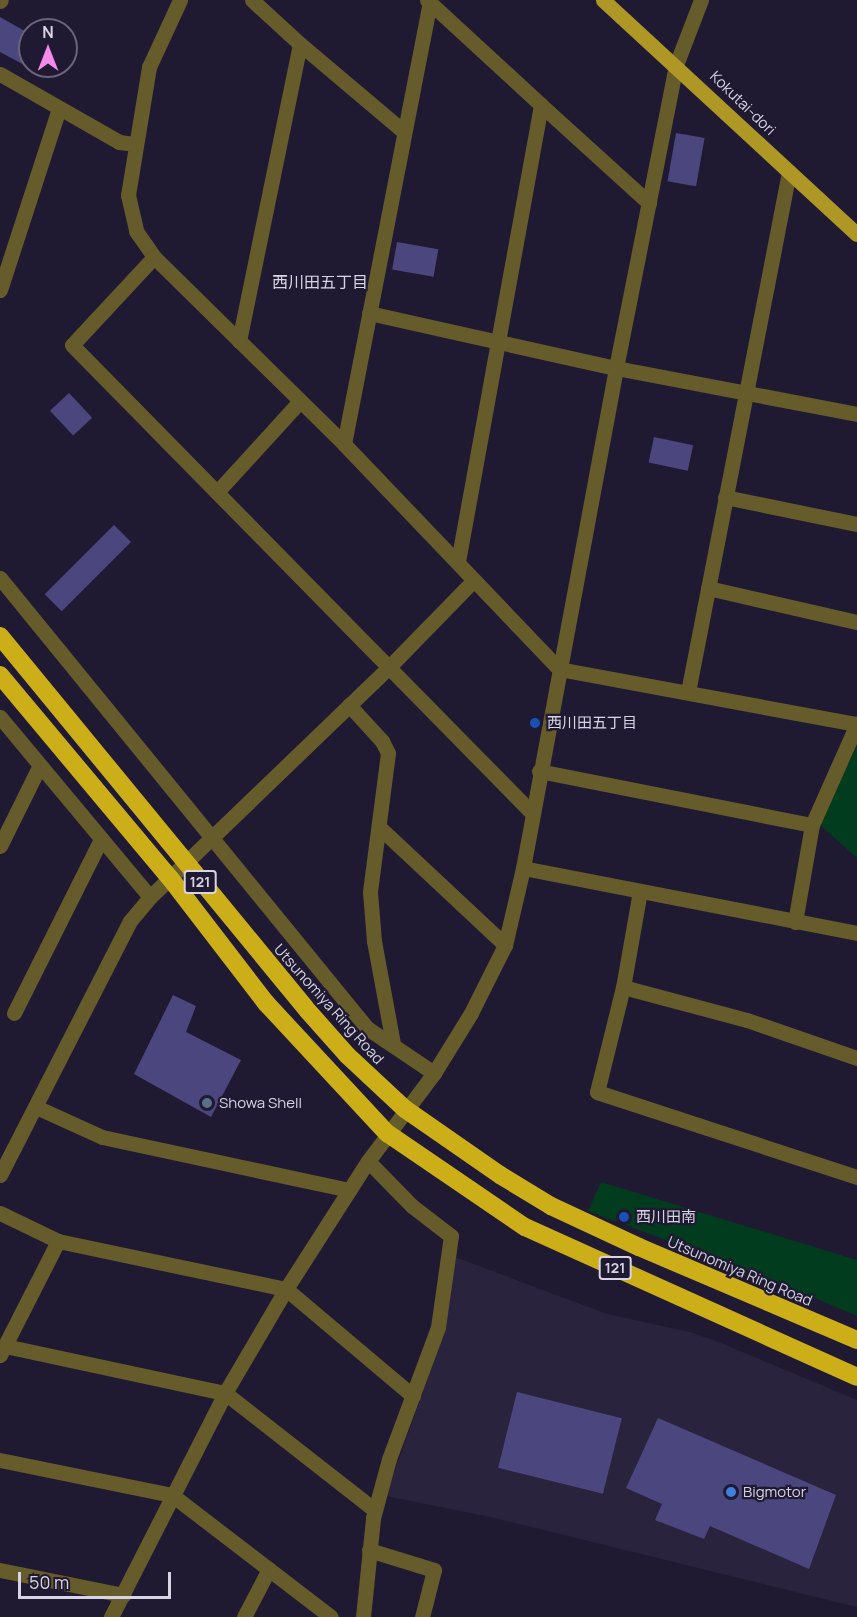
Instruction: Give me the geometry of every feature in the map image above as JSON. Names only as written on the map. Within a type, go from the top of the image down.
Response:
[{"type":"highway","name":"Utsunomiya Ring Road","points":[[4,640],[308,1011],[347,1055],[405,1109],[500,1175],[551,1206],[639,1247],[857,1340]]},
{"type":"highway","name":"121","points":[[0,675],[170,878],[266,1003],[387,1133],[525,1227],[857,1377]]},
{"type":"main road","name":"Kokutai-dori","points":[[603,0],[857,234]]},
{"type":"street","points":[[180,0],[149,67],[128,195],[136,231],[154,257],[344,444],[559,669],[857,724],[812,825],[795,922]]},
{"type":"street","points":[[252,0],[404,132]]},
{"type":"street","points":[[111,1617],[225,1393],[286,1289],[349,1190],[387,1133],[434,1073],[471,1013],[505,945],[523,868],[539,771],[676,65],[701,0]]},
{"type":"street","points":[[429,1],[649,203]]},
{"type":"street","points":[[344,444],[429,1]]},
{"type":"street","points":[[239,341],[300,44]]},
{"type":"street","points":[[0,74],[119,142],[136,144]]},
{"type":"street","points":[[458,563],[541,105]]},
{"type":"street","points":[[0,290],[59,108]]},
{"type":"street","points":[[688,692],[789,172]]},
{"type":"street","points":[[154,257],[72,345],[532,813]]},
{"type":"street","points":[[369,313],[616,368],[857,414]]},
{"type":"street","points":[[217,492],[300,401]]},
{"type":"street","points":[[725,497],[857,524]]},
{"type":"street","points":[[0,578],[367,1028],[434,1073]]},
{"type":"street","points":[[0,1175],[130,921],[150,897],[390,666],[474,580]]},
{"type":"street","points":[[708,588],[857,622]]},
{"type":"street","points":[[349,705],[382,741],[388,753],[370,892],[375,941],[393,1044]]},
{"type":"street","points":[[0,717],[150,897]]},
{"type":"street","points":[[0,846],[7,817],[40,765]]},
{"type":"street","points":[[539,771],[812,825]]},
{"type":"street","points":[[379,827],[505,945]]},
{"type":"street","points":[[14,1013],[101,839]]},
{"type":"street","points":[[523,868],[857,933]]},
{"type":"street","points":[[640,891],[623,987],[597,1092],[857,1177]]},
{"type":"street","points":[[623,987],[747,1020],[857,1059]]},
{"type":"street","points":[[36,1107],[102,1137],[349,1190]]},
{"type":"street","points":[[363,1617],[375,1510],[389,1459],[438,1327],[451,1236],[412,1206],[368,1161]]},
{"type":"street","points":[[0,1213],[58,1241],[286,1289],[413,1396]]},
{"type":"street","points":[[58,1241],[2,1350],[225,1393],[375,1510]]},
{"type":"street","points":[[0,1460],[172,1496],[331,1617]]},
{"type":"street","points":[[369,1550],[434,1570],[422,1617]]},
{"type":"street","points":[[244,1617],[269,1569]]},
{"type":"street","points":[[0,1570],[123,1595]]},
{"type":"shaded area","points":[[455,1257],[607,1314],[690,1332],[716,1341],[857,1400],[857,1607],[495,1518],[386,1496],[444,1332]]},
{"type":"green space","points":[[857,746],[857,858],[819,824]]},
{"type":"green space","points":[[601,1182],[857,1260],[857,1316],[766,1277],[588,1211]]},
{"type":"building","points":[[0,17],[18,27],[18,62],[0,52]]},
{"type":"building","points":[[676,133],[705,138],[696,186],[667,181]]},
{"type":"building","points":[[397,242],[438,249],[433,277],[392,270]]},
{"type":"building","points":[[69,393],[92,418],[73,436],[50,411]]},
{"type":"building","points":[[654,437],[693,445],[688,471],[649,462]]},
{"type":"building","points":[[114,525],[131,542],[62,611],[45,594]]},
{"type":"building","points":[[173,995],[196,1006],[186,1032],[241,1060],[211,1117],[134,1074]]},
{"type":"building","points":[[517,1392],[622,1418],[603,1494],[498,1468]]},
{"type":"building","name":"Bigmotor","points":[[658,1418],[836,1495],[809,1569],[710,1526],[704,1539],[655,1520],[662,1504],[626,1488]]},
{"type":"place","name":"西川田五丁目","points":[[535,723]]},
{"type":"place","name":"Showa Shell","points":[[207,1103]]},
{"type":"place","name":"西川田南","points":[[624,1217]]},
{"type":"place","name":"Bigmotor","points":[[731,1492]]},
{"type":"district","name":"西川田五丁目","points":[[320,282]]}]
